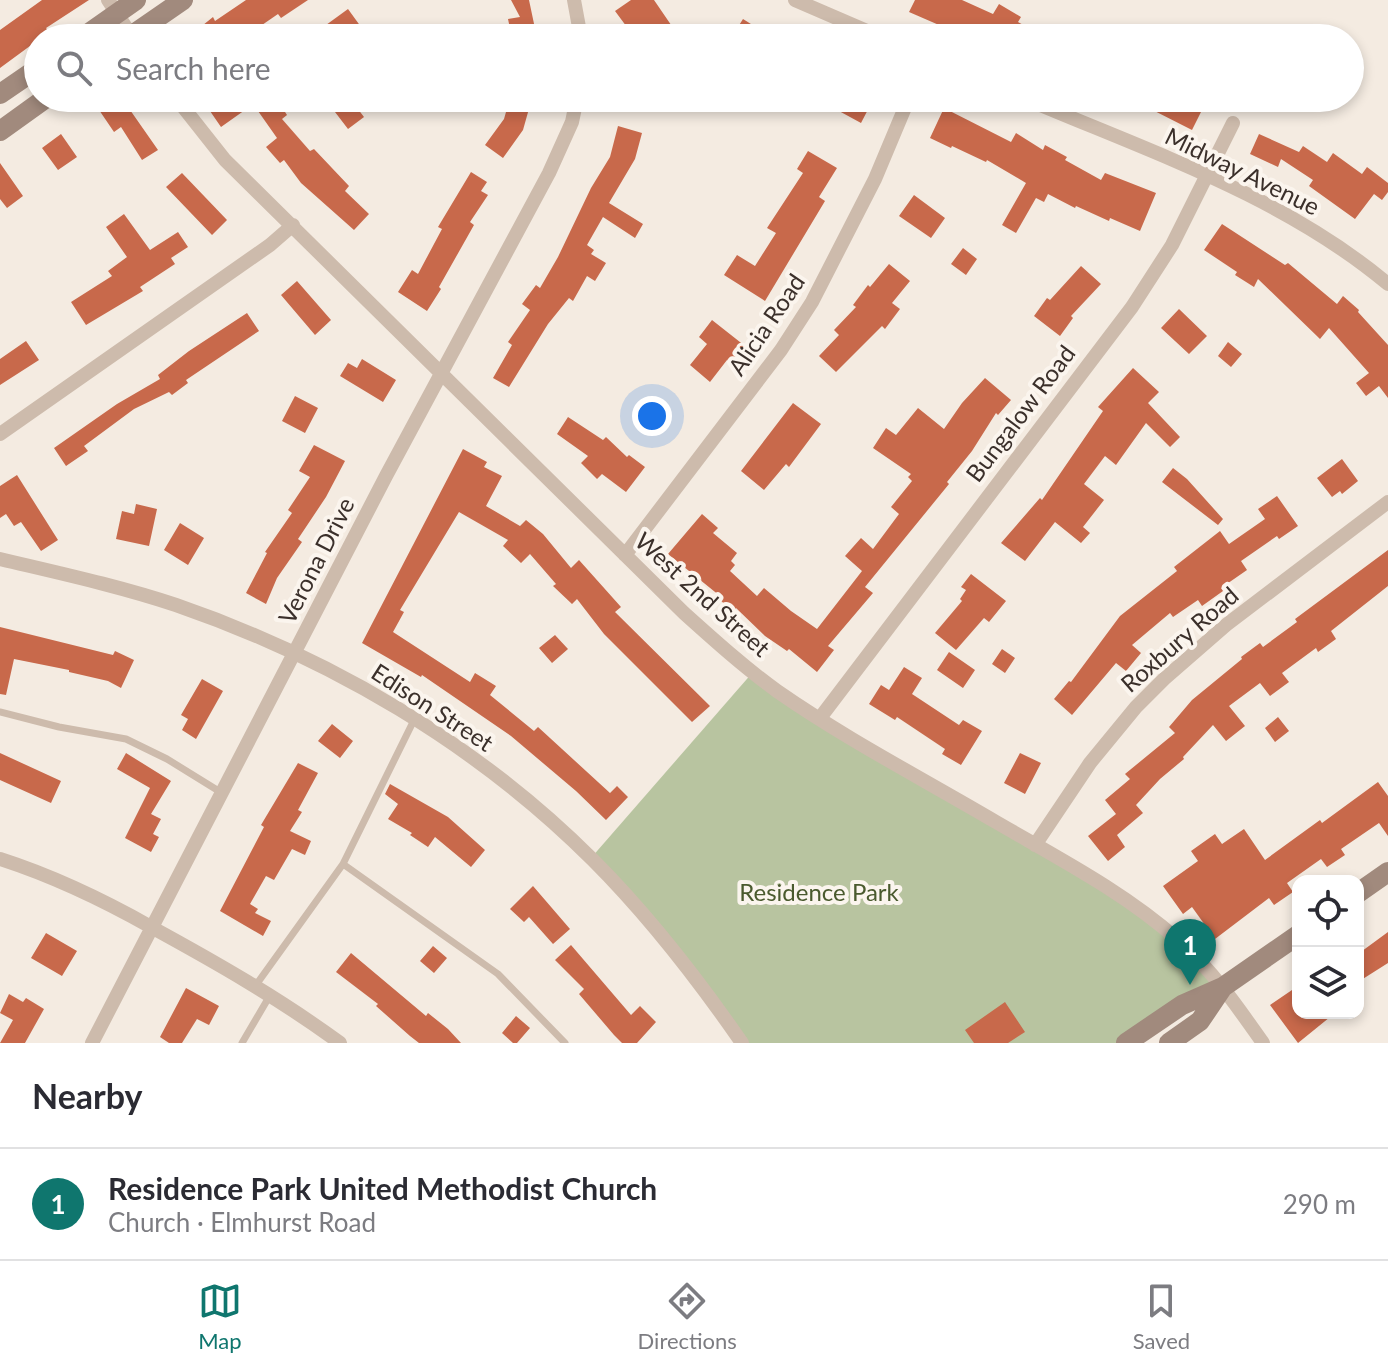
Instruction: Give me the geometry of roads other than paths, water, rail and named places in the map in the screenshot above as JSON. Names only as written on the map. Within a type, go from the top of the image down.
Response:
[{"type":"street","points":[[96,24],[112,7],[136,0]]},
{"type":"street","points":[[149,24],[183,0]]},
{"type":"street","points":[[574,0],[578,24]]},
{"type":"street","points":[[795,0],[851,24]]},
{"type":"street","points":[[112,7],[123,24]]},
{"type":"street","points":[[0,94],[24,78]]},
{"type":"street","points":[[0,131],[26,112]]},
{"type":"street","name":"West 2nd Street","points":[[187,112],[225,160],[684,613],[729,653],[777,691],[1124,899],[1161,925],[1223,987],[1263,1043]]},
{"type":"street","name":"Verona Drive","points":[[92,1043],[379,489],[549,173],[574,112]]},
{"type":"street","name":"Alicia Road","points":[[625,555],[781,350],[812,302],[851,229],[903,112]]},
{"type":"street","name":"Midway Avenue","points":[[1056,112],[1290,215],[1347,252],[1388,284]]},
{"type":"street","name":"Bungalow Road","points":[[820,718],[1132,307],[1172,245],[1233,123]]},
{"type":"street","points":[[0,434],[270,245],[293,225]]},
{"type":"street","name":"Roxbury Road","points":[[1035,845],[1097,753],[1164,679],[1226,625],[1388,502]]},
{"type":"street","name":"Edison Street","points":[[0,559],[129,590],[224,623],[345,678],[454,745],[591,858],[680,958],[742,1043]]},
{"type":"street","points":[[0,859],[50,877],[151,927],[256,985],[340,1043]]},
{"type":"street","points":[[1364,889],[1388,872]]},
{"type":"street","points":[[1126,1043],[1182,1005],[1223,987],[1292,939]]},
{"type":"street","points":[[1169,1043],[1200,1021],[1223,987]]},
{"type":"lane","points":[[0,712],[126,739],[167,759],[222,793]]},
{"type":"lane","points":[[256,985],[343,864],[414,720]]},
{"type":"lane","points":[[343,864],[498,974],[565,1043]]},
{"type":"lane","points":[[242,1043],[270,995]]},
{"type":"place","name":"Residence Park United Methodist Church","points":[[1190,985]]},
{"type":"park label","name":"Residence Park","points":[[819,893]]}]
